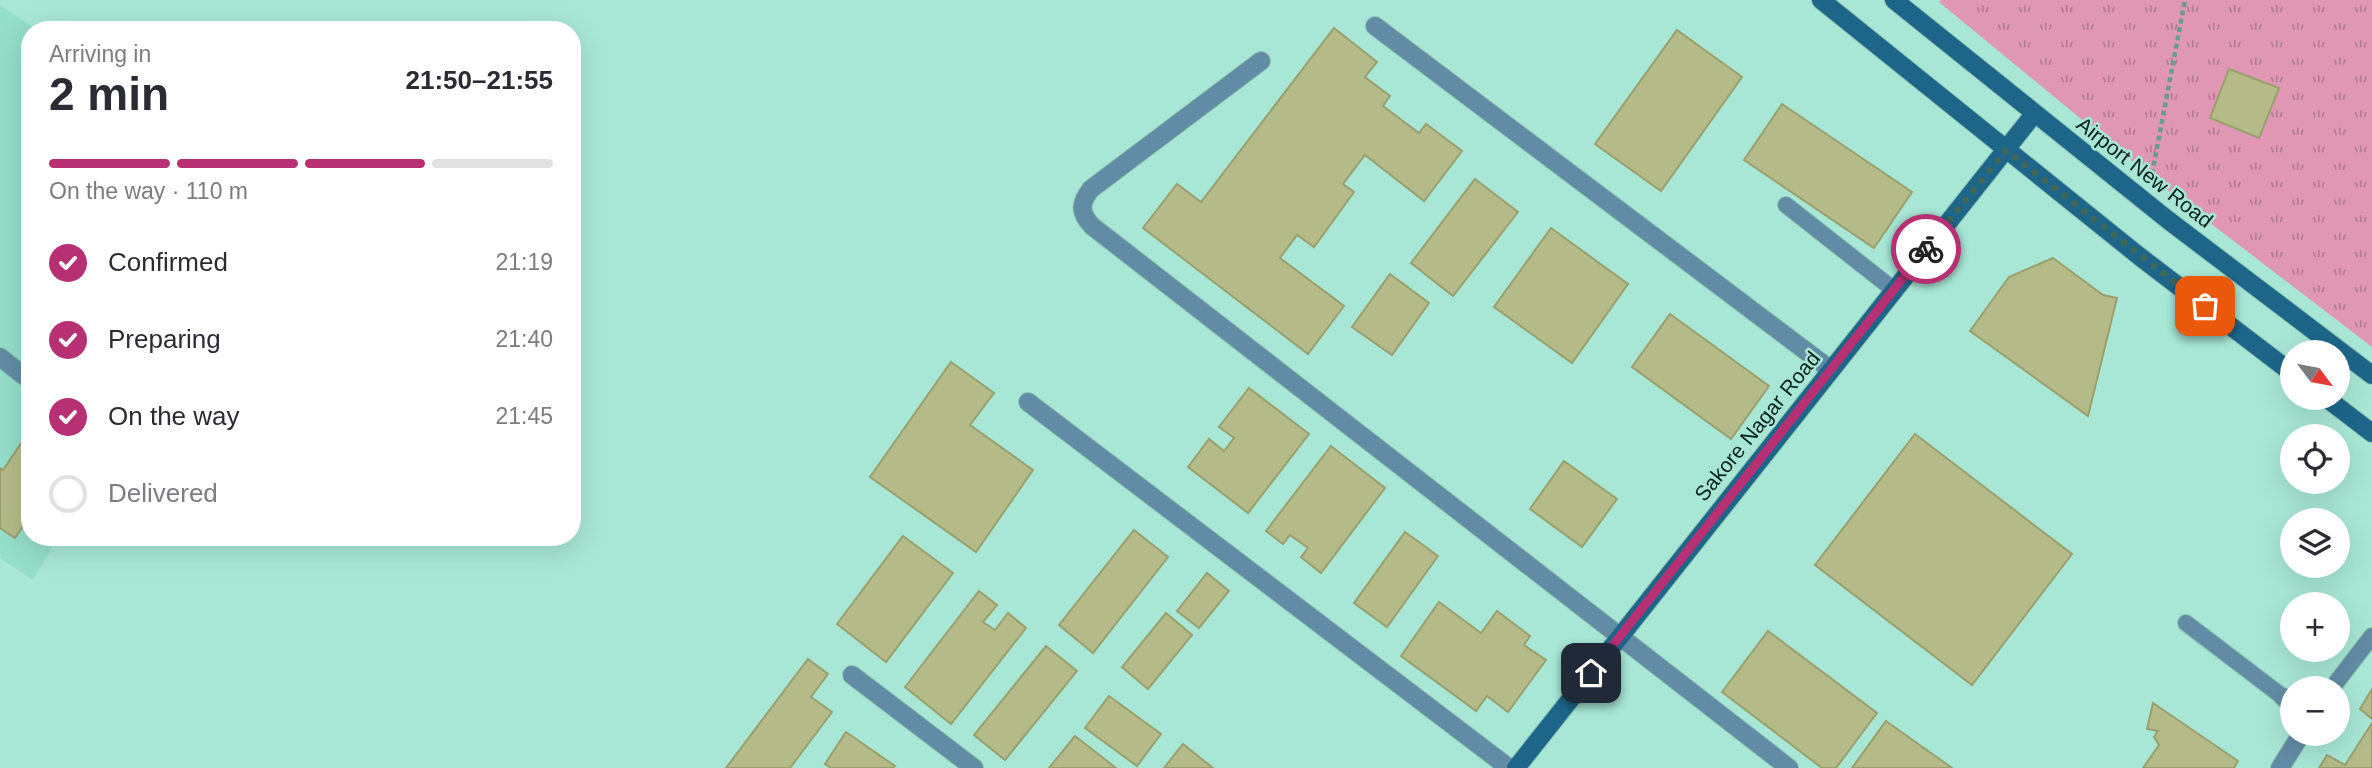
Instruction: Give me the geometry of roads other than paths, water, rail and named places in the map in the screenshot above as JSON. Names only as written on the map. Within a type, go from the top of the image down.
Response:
[{"type":"main road","points":[[1821,0],[2139,256],[2280,364]]},
{"type":"main road","name":"Airport New Road","points":[[1894,0],[2147,203],[2372,376]]},
{"type":"main road","name":"Sakore Nagar Road","points":[[1516,768],[2035,114]]},
{"type":"main road","points":[[2342,410],[2372,433]]},
{"type":"street","points":[[1375,26],[1831,370]]},
{"type":"street","points":[[1261,61],[1091,189],[1081,207],[1084,217],[1092,226],[1789,768]]},
{"type":"street","points":[[0,357],[21,374]]},
{"type":"street","points":[[1028,402],[1509,768]]},
{"type":"street","points":[[852,675],[974,768]]},
{"type":"street","points":[[2280,768],[2294,746]]},
{"type":"lane","points":[[1786,205],[1894,289]]},
{"type":"lane","points":[[2186,623],[2280,695]]},
{"type":"lane","points":[[2342,676],[2370,643]]}]
